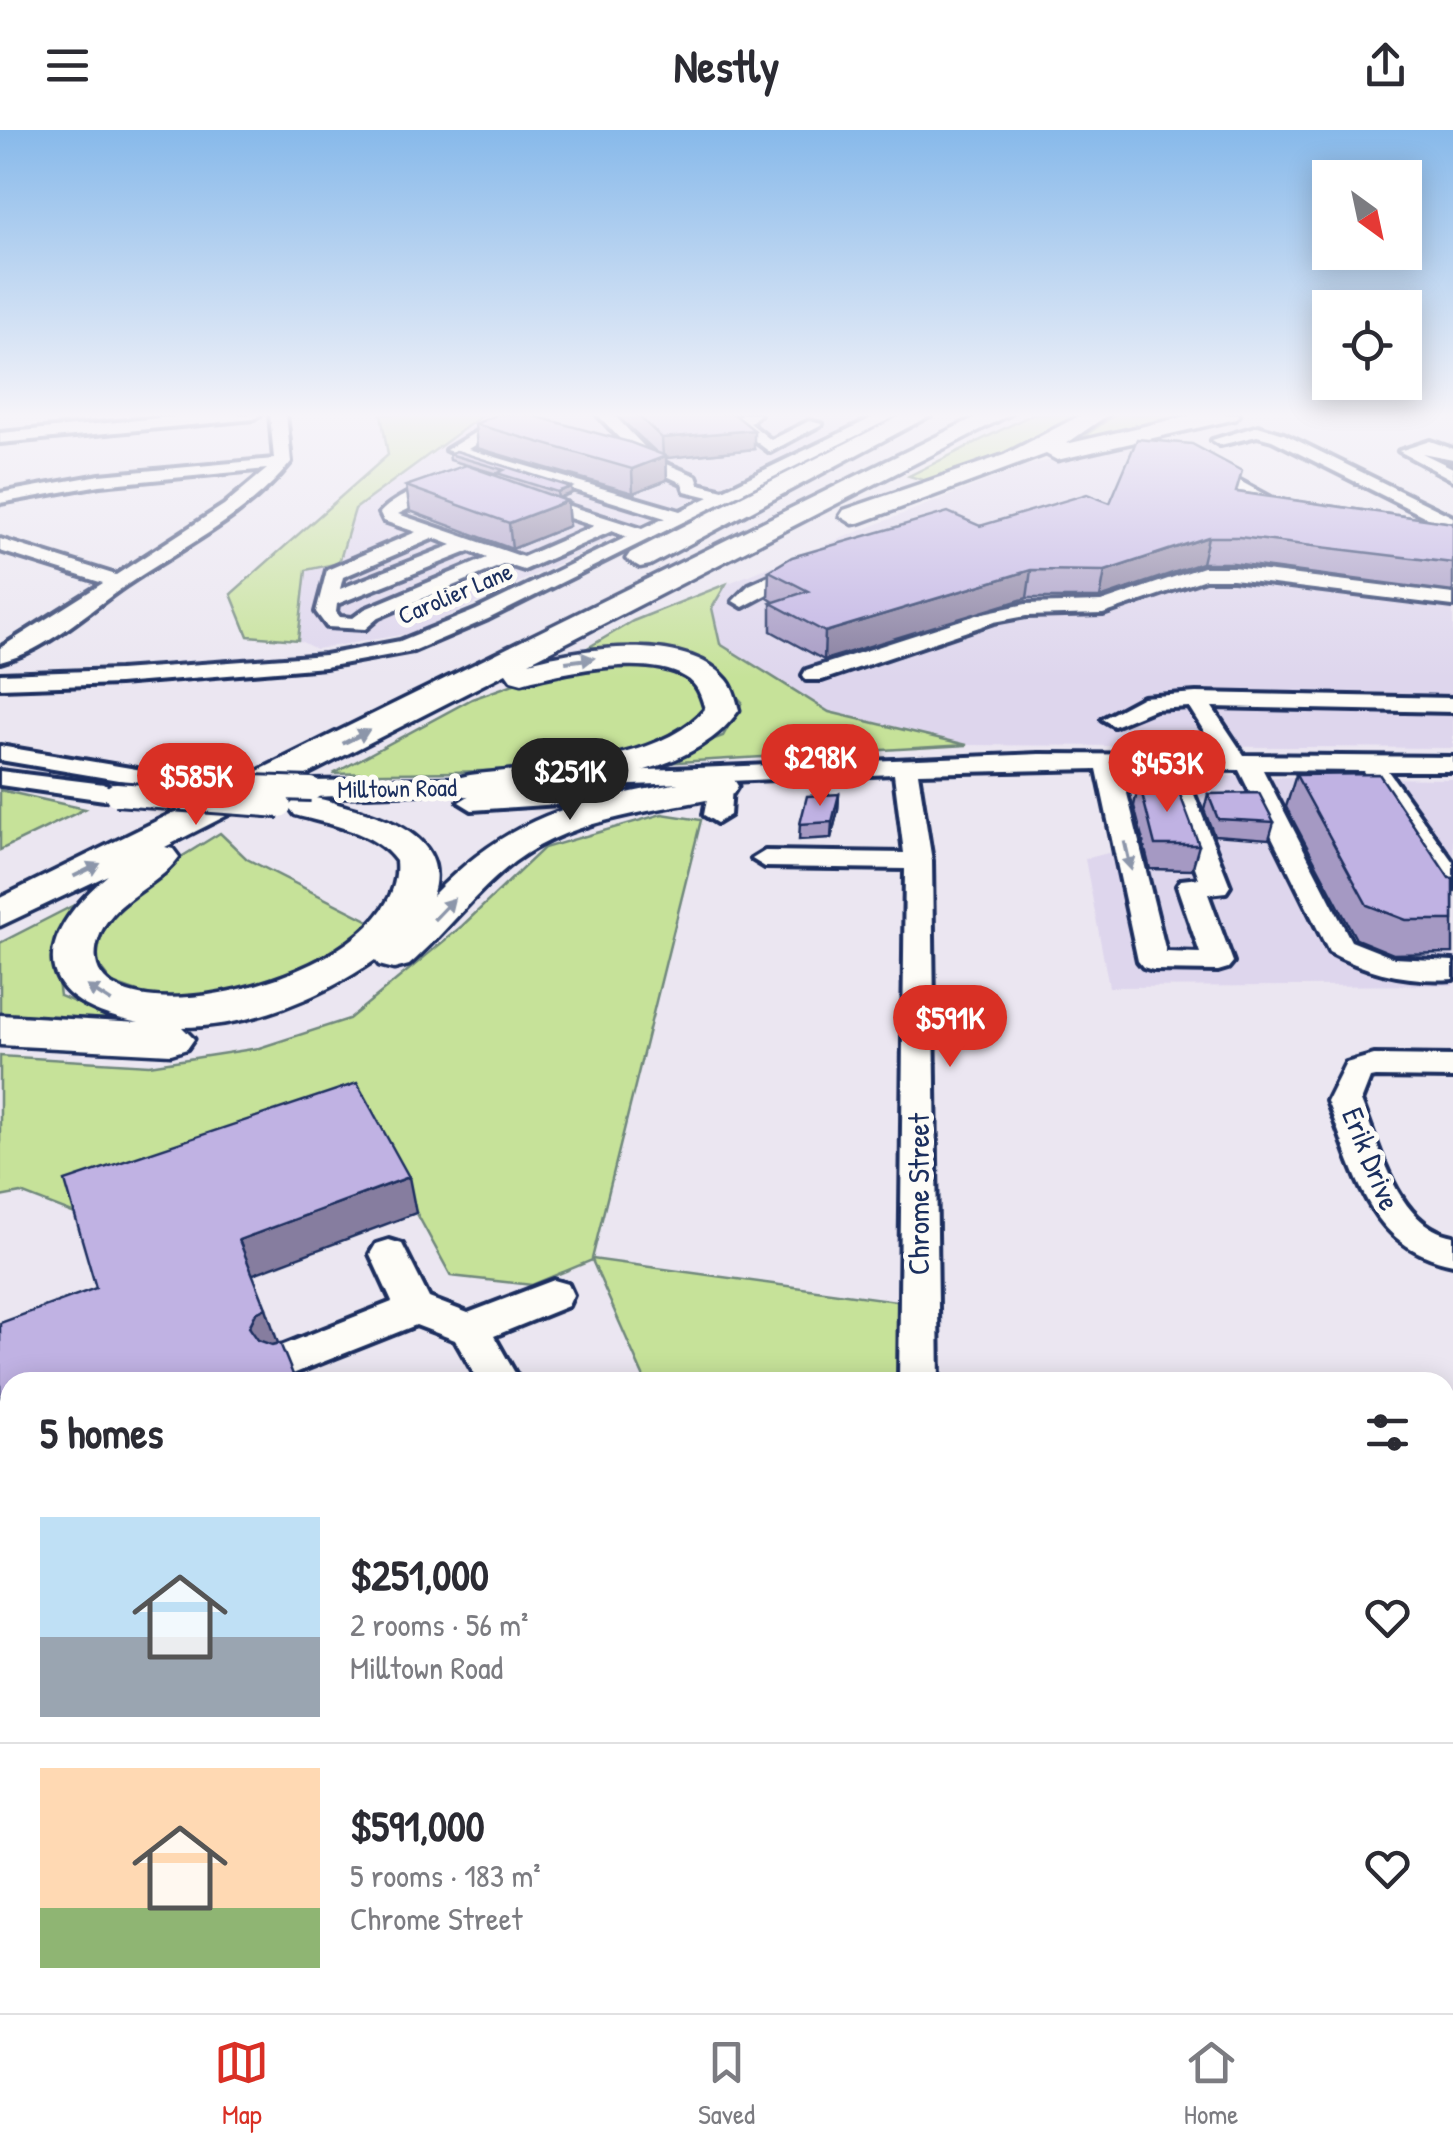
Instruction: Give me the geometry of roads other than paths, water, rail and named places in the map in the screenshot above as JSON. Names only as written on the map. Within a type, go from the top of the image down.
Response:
[{"type":"highway","points":[[490,643],[746,502]]},
{"type":"highway","points":[[0,880],[782,502]]},
{"type":"highway","points":[[0,914],[298,793],[381,830],[412,850],[417,858],[418,879],[409,903],[347,960],[290,988],[226,1009],[196,1013],[124,1008],[82,982],[73,948],[97,908],[136,873],[298,793],[418,705],[822,502]]},
{"type":"highway","points":[[596,614],[895,502]]},
{"type":"highway","points":[[418,705],[546,666],[609,656],[658,660],[684,667],[704,676],[720,695],[722,710],[711,726],[677,746],[594,768],[470,786]]},
{"type":"highway","points":[[0,1030],[172,1039],[229,1033],[281,1018],[352,986],[380,967],[408,945],[487,866],[527,838],[596,813],[718,801]]},
{"type":"street","points":[[0,656],[84,609],[240,502]]},
{"type":"street","points":[[405,502],[388,512],[396,520],[433,532],[514,560],[522,568],[418,616],[396,622],[334,623],[326,612],[334,574],[433,532]]},
{"type":"street","points":[[537,502],[644,536]]},
{"type":"street","points":[[629,502],[680,518]]},
{"type":"street","points":[[643,506],[653,502]]},
{"type":"street","name":"Carolier Lane","points":[[0,682],[325,661],[388,650],[451,629],[714,502]]},
{"type":"street","points":[[1266,502],[1289,515],[1316,523]]},
{"type":"street","points":[[1395,502],[1449,534]]},
{"type":"street","points":[[514,560],[611,525]]},
{"type":"street","points":[[0,544],[119,582]]},
{"type":"street","points":[[327,601],[469,545]]},
{"type":"street","points":[[743,601],[756,589],[826,556]]},
{"type":"street","points":[[814,675],[990,617],[1026,610],[1103,608],[1203,572],[1233,572],[1453,600]]},
{"type":"street","points":[[0,696],[119,677]]},
{"type":"street","points":[[1196,700],[1241,762],[1339,946],[1368,963],[1430,972],[1453,970]]},
{"type":"street","points":[[1114,720],[1150,702],[1453,705]]},
{"type":"street","points":[[1357,704],[1377,728]]},
{"type":"street","name":"Milltown Road","points":[[2,759],[148,778],[433,804],[718,801],[856,768]]},
{"type":"street","name":"Milltown Road","points":[[2,759],[116,794],[298,793],[714,772],[1108,761],[1451,766]]},
{"type":"street","points":[[1108,761],[1153,961],[1218,962],[1191,886],[1216,886],[1169,761]]},
{"type":"street","points":[[1370,763],[1453,881]]},
{"type":"street","name":"Chrome Street","points":[[905,766],[919,861],[919,1372]]},
{"type":"street","points":[[765,859],[919,861]]},
{"type":"street","name":"Erik Drive","points":[[1453,1066],[1374,1066],[1356,1072],[1344,1101],[1388,1210],[1400,1224],[1433,1247],[1453,1250]]},
{"type":"street","points":[[390,1254],[415,1308],[468,1330],[494,1372]]},
{"type":"street","points":[[468,1330],[554,1295]]},
{"type":"street","points":[[285,1361],[415,1308]]}]
